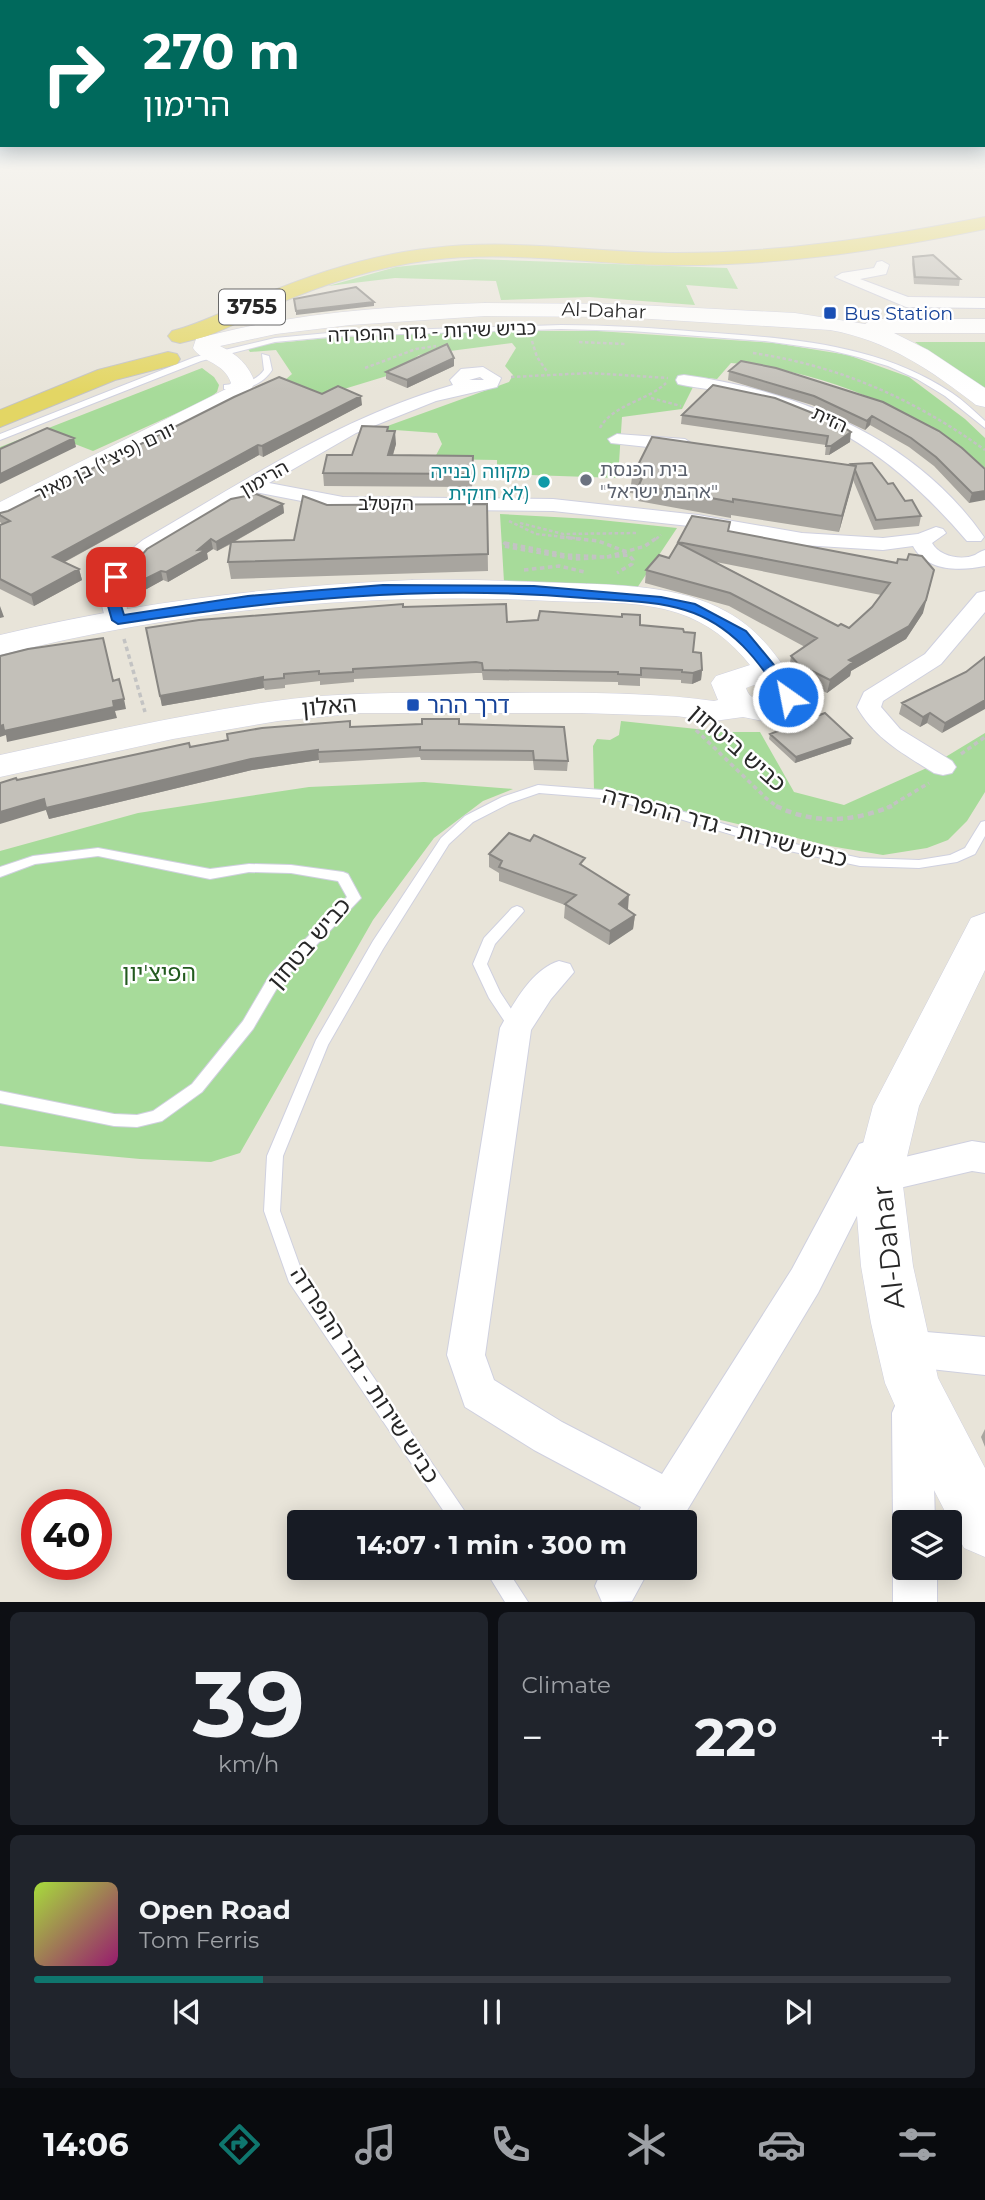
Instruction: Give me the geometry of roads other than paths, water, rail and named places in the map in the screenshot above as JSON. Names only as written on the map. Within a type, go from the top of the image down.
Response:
[{"type":"main road","name":"3755","points":[[0,419],[116,373],[190,350],[218,329],[324,280],[355,269],[433,254],[532,252],[705,259],[870,243]]},
{"type":"street","points":[[882,265],[881,271],[842,277],[906,302],[985,303]]},
{"type":"street","name":"Al-Dahar","points":[[190,350],[284,326],[388,314],[510,307],[649,311],[847,326],[899,342],[930,358],[985,400]]},
{"type":"street","points":[[847,326],[985,326]]},
{"type":"street","points":[[190,350],[238,370],[234,386]]},
{"type":"street","name":"הרימון","points":[[118,620],[113,599],[116,577],[129,561],[174,528],[350,429],[430,397],[468,386],[459,382],[462,375],[483,372],[494,378]]},
{"type":"street","name":"הזית","points":[[676,379],[723,385],[791,402],[842,423],[925,483],[950,511],[982,556]]},
{"type":"street","name":"יורם (פיצ'י) בן מאיר","points":[[0,513],[210,409],[234,394],[234,386]]},
{"type":"street","points":[[617,439],[701,446]]},
{"type":"street","points":[[870,466],[898,463]]},
{"type":"street","name":"הקטלב","points":[[253,485],[287,494],[343,503],[553,505],[665,525],[854,544],[934,547]]},
{"type":"street","points":[[934,547],[950,511]]},
{"type":"street","points":[[958,532],[982,556],[969,563],[934,547],[958,532]]},
{"type":"street","points":[[934,547],[971,575],[985,591]]},
{"type":"street","points":[[0,645],[118,620],[248,600],[383,589],[501,589],[623,596],[690,607],[741,634],[748,665],[734,674],[736,690]]},
{"type":"street","points":[[943,766],[885,727],[873,716],[869,707],[872,697],[933,659],[985,598]]},
{"type":"street","name":"האלון","points":[[0,766],[151,732],[278,710],[361,703],[658,705],[713,711],[751,675],[776,680],[762,657],[741,634]]},
{"type":"street","name":"Al-Dahar","points":[[985,928],[896,1106],[878,1178],[887,1266],[907,1366],[942,1447],[985,1527]]},
{"type":"street","points":[[559,972],[540,990],[516,1027],[466,1355],[479,1393],[661,1510]]},
{"type":"street","points":[[664,1510],[805,1281],[896,1106]]},
{"type":"street","points":[[878,1178],[972,1156],[985,1158]]},
{"type":"street","points":[[913,1510],[907,1366],[985,1356]]},
{"type":"street","points":[[915,1580],[915,1601]]},
{"type":"lane","name":"כביש שירות - גדר ההפרדה","points":[[0,437],[190,350],[304,335],[561,327],[788,340],[857,354],[890,365],[949,395],[985,425]]},
{"type":"lane","points":[[234,386],[257,382],[265,375],[268,370],[265,356]]},
{"type":"lane","name":"כביש שירות - גדר ההפרדה","points":[[454,1510],[295,1276],[272,1211],[275,1156],[321,1044],[378,945],[445,841],[469,818],[506,800],[538,789],[614,795],[780,845],[860,862],[919,864],[952,859],[971,851],[985,825]]},
{"type":"lane","name":"כביש בטחון","points":[[0,872],[33,860],[98,852],[211,874],[249,868],[291,869],[343,877],[354,898],[275,979],[248,1025],[197,1088],[157,1116],[137,1121],[114,1119],[0,1097]]},
{"type":"lane","points":[[516,1027],[494,994],[480,964],[489,942],[517,911]]},
{"type":"lane","points":[[503,1580],[518,1601]]},
{"type":"place","name":"Bus Station","points":[[830,313]]},
{"type":"place","name":"בית הכנסת \"אהבת ישראל\"","points":[[586,480]]},
{"type":"place","name":"מקווה (בנייה לא חוקית)","points":[[544,482]]},
{"type":"place","name":"דרך ההר","points":[[413,705]]},
{"type":"park label","name":"הפיצ'יון","points":[[159,973]]}]
